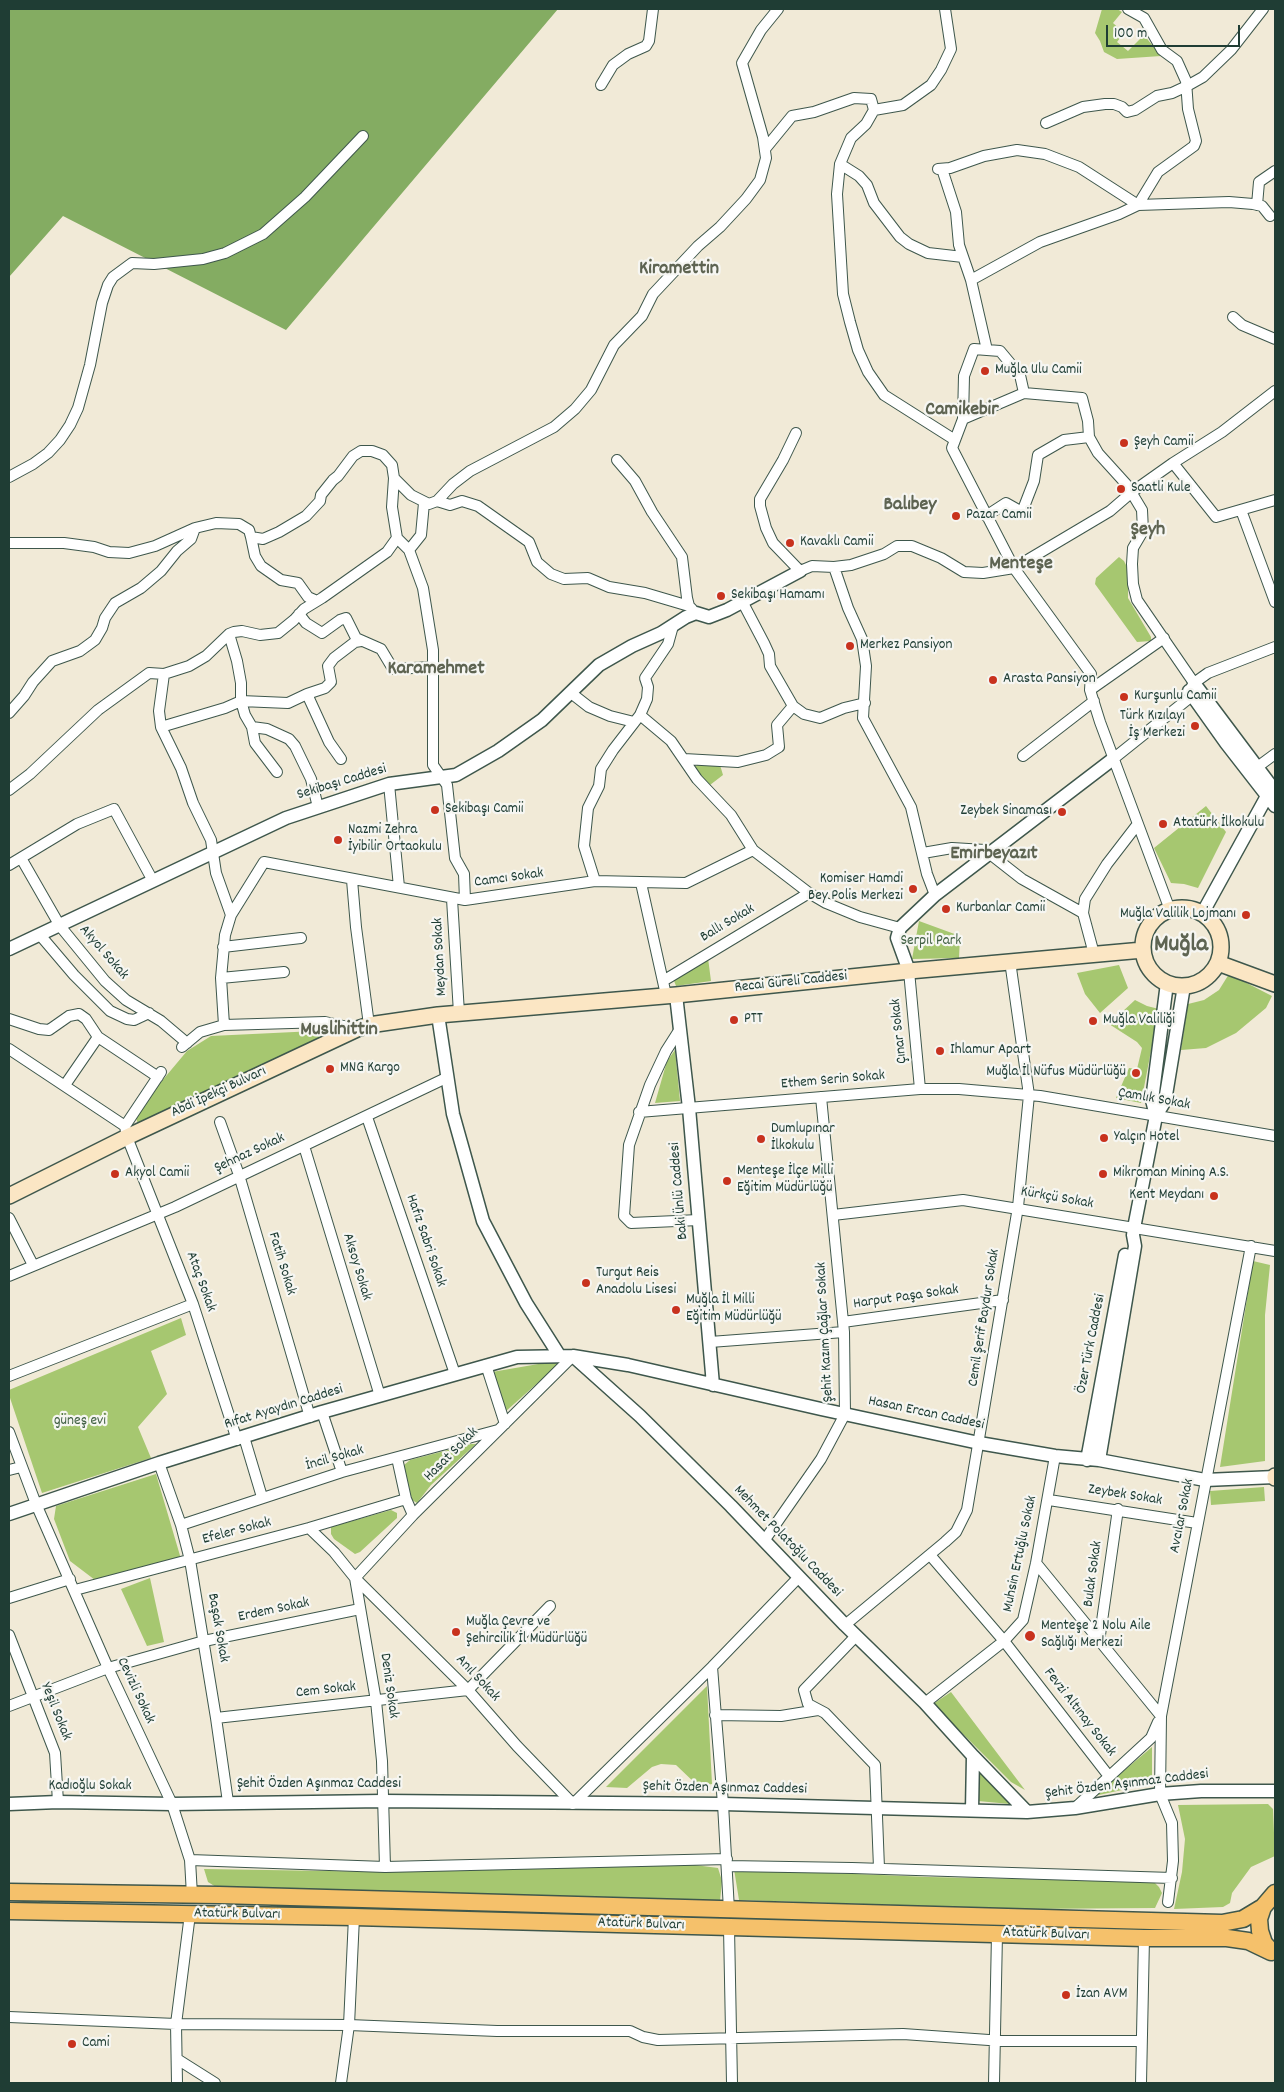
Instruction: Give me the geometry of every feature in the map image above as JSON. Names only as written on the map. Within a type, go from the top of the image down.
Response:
[{"type":"main road","points":[[1186,908],[1202,914],[1216,927],[1220,935],[1221,954],[1218,963],[1208,977],[1201,982],[1184,986],[1167,983],[1158,978],[1145,961],[1143,950],[1147,930],[1153,922],[1170,910],[1186,908]]},
{"type":"main road","name":"Recai Güreli Caddesi","points":[[438,1015],[668,990],[1143,950]]},
{"type":"main road","points":[[1218,963],[1275,984]]},
{"type":"main road","name":"Abdi İpekçi Bulvarı","points":[[9,1196],[126,1131],[363,1027],[438,1015]]},
{"type":"main road","name":"Atatürk Bulvarı","points":[[9,1892],[192,1895],[1222,1922],[1243,1919],[1271,1897]]},
{"type":"main road","points":[[190,1914],[192,1895]]},
{"type":"main road","points":[[1271,1897],[1259,1919],[1264,1943],[1273,1954]]},
{"type":"main road","points":[[729,1910],[729,1928]]},
{"type":"main road","name":"Atatürk Bulvarı","points":[[9,1911],[354,1917],[1144,1938],[1227,1938],[1248,1941],[1273,1954]]},
{"type":"street","points":[[601,85],[613,64],[628,54],[646,46],[649,41],[653,9]]},
{"type":"street","points":[[874,110],[903,105],[931,85],[951,49],[945,9]]},
{"type":"street","points":[[1128,9],[1144,18],[1162,50],[1177,61],[1187,86],[1188,109],[1196,141],[1194,146],[1158,172],[1138,205]]},
{"type":"street","points":[[1046,123],[1083,107],[1114,104],[1122,107],[1127,112],[1135,110],[1157,96],[1172,93],[1187,86],[1203,77],[1231,50],[1263,9]]},
{"type":"street","points":[[394,478],[411,495],[424,502],[429,504],[437,501],[462,476],[554,427],[575,409],[591,390],[614,345],[642,316],[653,294],[746,199],[760,180],[766,158],[765,149],[742,63],[761,30],[775,11]]},
{"type":"street","points":[[765,149],[792,116],[814,112],[854,98],[871,99],[874,110],[866,124],[851,138],[840,164],[837,194],[843,294],[858,350],[868,372],[884,396],[955,440]]},
{"type":"street","points":[[9,477],[33,464],[48,453],[70,425],[78,408],[88,372],[102,303],[108,284],[113,277],[132,263],[154,264],[203,259],[225,253],[263,234],[279,222],[305,197],[363,136]]},
{"type":"street","points":[[987,350],[970,280],[959,245],[956,212],[940,169],[950,168],[984,156],[1017,150],[1045,154],[1079,167],[1138,205]]},
{"type":"street","points":[[840,164],[863,180],[874,203],[900,237],[909,244],[928,254],[963,257]]},
{"type":"street","points":[[1257,205],[1258,182],[1275,171]]},
{"type":"street","points":[[970,280],[1040,242],[1120,214],[1138,205],[1229,202],[1262,206],[1270,216]]},
{"type":"street","points":[[1233,317],[1242,325],[1275,339]]},
{"type":"street","points":[[1024,393],[1020,375],[1000,351],[974,349],[964,376],[962,419],[952,448],[1014,568],[1091,674],[1090,690],[1113,759],[1170,910]]},
{"type":"street","points":[[796,433],[783,460],[760,499],[760,506],[766,528],[773,543],[800,571],[812,566],[834,567],[851,565],[884,554],[897,546],[912,546],[941,558],[964,572],[983,573],[1014,568],[1110,511],[1132,492],[1173,463],[1222,432],[1275,390]]},
{"type":"street","points":[[962,419],[1024,393],[1082,398],[1088,421],[1089,437],[1098,453],[1132,492],[1142,510],[1143,531],[1133,548],[1133,584],[1137,600],[1164,638],[1193,690],[1272,795]]},
{"type":"street","points":[[986,516],[1006,503],[1022,512],[1034,481],[1038,455],[1064,440],[1089,437]]},
{"type":"street","points":[[251,537],[262,539],[279,532],[306,516],[320,501],[320,495],[353,456],[361,451],[372,451],[383,455],[392,465],[394,478],[392,507],[397,538],[409,550],[423,588],[433,650],[433,765],[447,785],[456,858],[464,874],[465,900]]},
{"type":"street","points":[[437,501],[450,505],[462,501],[478,506],[529,542],[537,562],[551,574],[564,579],[588,578],[609,587],[645,593],[692,609],[682,557],[634,481],[617,460]]},
{"type":"street","points":[[1173,463],[1216,517],[1275,500]]},
{"type":"street","points":[[409,550],[421,535],[424,502]]},
{"type":"street","points":[[1241,510],[1275,602]]},
{"type":"street","points":[[9,543],[64,543],[94,547],[109,552],[129,553],[155,546],[195,528],[216,524],[240,524],[249,530],[254,556],[261,566],[281,580],[298,583],[308,597],[317,601]]},
{"type":"street","points":[[9,713],[52,661],[80,651],[95,640],[105,618],[115,603],[141,588],[161,571],[176,551],[191,539],[195,528]]},
{"type":"street","points":[[9,790],[30,774],[98,710],[149,673],[164,674],[188,666],[206,656],[229,634],[242,631],[260,635],[278,633],[304,609],[387,552],[397,538]]},
{"type":"street","points":[[834,567],[848,608],[862,639],[866,666],[865,703],[862,718],[911,807],[935,895]]},
{"type":"street","name":"Sekibaşı Caddesi","points":[[9,949],[286,818],[389,784],[456,775],[498,751],[542,720],[599,665],[673,626],[692,609],[709,617],[743,603],[800,571]]},
{"type":"street","points":[[743,603],[769,654],[770,666],[793,706],[804,714],[820,718],[844,708],[865,703]]},
{"type":"street","points":[[299,614],[306,623],[322,633],[346,618],[352,633],[361,641],[381,649],[394,669],[433,667]]},
{"type":"street","points":[[595,881],[584,846],[588,808],[599,786],[601,768],[637,718],[648,688],[645,678],[668,644],[673,626]]},
{"type":"street","points":[[229,634],[237,661],[241,683],[241,701],[245,715],[252,727],[255,742],[277,772]]},
{"type":"street","points":[[1090,690],[1164,638]]},
{"type":"street","points":[[161,727],[225,708],[241,701],[288,703],[325,688],[330,682],[328,666],[334,658],[355,642],[361,641]]},
{"type":"street","points":[[909,971],[898,938],[900,928],[935,895],[1113,759],[1193,690],[1208,673],[1275,647]]},
{"type":"street","points":[[164,674],[159,711],[161,727],[181,768],[192,803],[211,840],[216,873],[231,915],[223,947],[221,978],[224,1025],[325,1022],[363,1027],[352,880]]},
{"type":"street","points":[[1193,690],[1256,768],[1272,795]]},
{"type":"street","points":[[571,693],[589,707],[610,716],[637,718],[672,741],[698,779],[731,815],[753,850],[809,893],[860,918],[900,928]]},
{"type":"street","points":[[307,694],[325,735],[341,759]]},
{"type":"street","points":[[1023,756],[1094,701]]},
{"type":"street","points":[[684,759],[738,762],[766,755],[779,748],[777,725],[793,706]]},
{"type":"street","points":[[252,727],[267,729],[288,739],[295,746],[311,780],[318,807]]},
{"type":"street","points":[[1256,768],[1275,754]]},
{"type":"street","points":[[389,784],[399,888]]},
{"type":"street","points":[[1202,914],[1272,795]]},
{"type":"street","points":[[9,865],[77,824],[114,809],[153,881]]},
{"type":"street","points":[[1094,954],[1083,913],[1085,899],[1107,864],[1137,825]]},
{"type":"street","points":[[923,853],[952,848],[985,850],[1022,880],[1083,913]]},
{"type":"street","name":"Camcı Sokak","points":[[231,915],[264,862],[465,900],[595,881],[686,883],[753,850]]},
{"type":"street","name":"Akyol Sokak","points":[[21,858],[60,926],[105,981],[126,1000],[149,1013],[184,1045],[200,1032],[224,1025]]},
{"type":"street","points":[[641,883],[668,990]]},
{"type":"street","name":"Ballı Sokak","points":[[668,990],[809,893]]},
{"type":"street","name":"Meydan Sokak","points":[[452,899],[459,1013]]},
{"type":"street","points":[[40,935],[74,975],[110,1012],[134,1020],[149,1013]]},
{"type":"street","points":[[223,947],[301,938]]},
{"type":"street","name":"Cemil Şerif Baydur Sokak","points":[[845,1625],[956,1532],[967,1510],[1018,1207],[1028,1095],[1010,961]]},
{"type":"street","name":"Çınar Sokak","points":[[909,971],[920,1089]]},
{"type":"street","points":[[221,978],[284,972]]},
{"type":"street","name":"Özer Türk Caddesi","points":[[1156,1116],[1152,1100],[1167,983]]},
{"type":"street","name":"Özer Türk Caddesi","points":[[1093,1460],[1127,1246],[1133,1231],[1156,1116],[1164,1101],[1184,986]]},
{"type":"street","name":"Baki Ünlü Caddesi","points":[[668,990],[680,1029],[689,1108],[713,1385]]},
{"type":"street","points":[[9,1019],[39,1029],[49,1030],[69,1016],[79,1014],[86,1019],[98,1037],[160,1074],[126,1131],[64,1084],[9,1049]]},
{"type":"street","points":[[438,1015],[446,1078],[453,1114],[482,1220],[526,1303],[559,1355]]},
{"type":"street","points":[[680,1029],[666,1050],[640,1112],[629,1145],[624,1216],[631,1222],[699,1220]]},
{"type":"street","points":[[64,1084],[98,1037]]},
{"type":"street","name":"Şehnaz Sokak","points":[[9,1276],[159,1213],[367,1117],[446,1078]]},
{"type":"street","name":"Ethem Serin Sokak","points":[[640,1112],[920,1089],[959,1089],[1028,1095]]},
{"type":"street","name":"Çamlık Sokak","points":[[1028,1095],[1275,1136]]},
{"type":"street","name":"Şehit Kazım Çağlar Sokak","points":[[764,1541],[821,1459],[845,1414],[843,1327],[821,1097]]},
{"type":"street","name":"Hafız Sabri Sokak","points":[[367,1117],[455,1374]]},
{"type":"street","name":"Fatih Sokak","points":[[220,1122],[316,1414],[342,1472]]},
{"type":"street","name":"Ataç Sokak","points":[[126,1131],[193,1304],[262,1497]]},
{"type":"street","name":"Aksoy Sokak","points":[[304,1146],[380,1396]]},
{"type":"street","name":"Kürkçü Sokak","points":[[833,1215],[963,1200],[1018,1207],[1133,1231],[1251,1246],[1275,1251]]},
{"type":"street","points":[[9,1218],[33,1265]]},
{"type":"street","name":"Avcılar Sokak","points":[[1160,1794],[1160,1716],[1251,1246]]},
{"type":"street","name":"Harput Paşa Sokak","points":[[710,1342],[843,1327],[1003,1300]]},
{"type":"street","points":[[9,1376],[193,1304]]},
{"type":"street","name":"Rıfat Ayaydın Caddesi","points":[[9,1514],[159,1463],[316,1414],[486,1365],[517,1357],[573,1356]]},
{"type":"street","name":"Hasan Ercan Caddesi","points":[[573,1356],[628,1365],[845,1414],[1054,1456],[1093,1460],[1205,1480],[1275,1477]]},
{"type":"street","name":"Hasat Sokak","points":[[355,1578],[413,1515],[573,1356]]},
{"type":"street","name":"Mehmet Polatoğlu Caddesi","points":[[573,1356],[640,1416],[798,1578],[926,1703],[973,1756],[1027,1812]]},
{"type":"street","points":[[486,1365],[502,1427]]},
{"type":"street","name":"İncil Sokak","points":[[181,1525],[342,1472],[502,1427]]},
{"type":"street","name":"Cevizli Sokak","points":[[9,1432],[36,1504],[108,1668],[172,1804],[190,1860],[192,1895]]},
{"type":"street","name":"Muhsin Ertuğlu Sokak","points":[[926,1703],[1004,1641],[1023,1620],[1048,1500],[1054,1456]]},
{"type":"street","points":[[396,1458],[406,1499],[413,1515]]},
{"type":"street","name":"Başak Sokak","points":[[159,1463],[181,1525],[190,1560],[228,1802]]},
{"type":"street","points":[[9,1470],[21,1467]]},
{"type":"street","name":"Efeler Sokak","points":[[75,1590],[309,1528],[406,1499]]},
{"type":"street","name":"Zeybek Sokak","points":[[1048,1500],[1118,1509],[1197,1524]]},
{"type":"street","name":"Bulak Sokak","points":[[1099,1642],[1118,1509]]},
{"type":"street","name":"Deniz Sokak","points":[[309,1528],[334,1552],[355,1578],[376,1701],[382,1762],[385,1867]]},
{"type":"street","name":"Fevzi Altınay Sokak","points":[[930,1554],[1004,1641],[1108,1776]]},
{"type":"street","points":[[1036,1563],[1160,1716],[1151,1738],[1074,1808]]},
{"type":"street","name":"Anıl Sokak","points":[[355,1578],[468,1690],[517,1746],[573,1804]]},
{"type":"street","points":[[573,1804],[712,1667],[798,1578]]},
{"type":"street","points":[[9,1598],[70,1579]]},
{"type":"street","points":[[468,1690],[550,1606]]},
{"type":"street","name":"Erdem Sokak","points":[[9,1706],[108,1668],[204,1641],[360,1609]]},
{"type":"street","name":"Yeşil Sokak","points":[[9,1635],[55,1753],[58,1802]]},
{"type":"street","points":[[856,1636],[804,1690],[808,1704],[824,1713],[875,1764],[879,1868]]},
{"type":"street","points":[[712,1667],[729,1910]]},
{"type":"street","name":"Cem Sokak","points":[[216,1718],[468,1690]]},
{"type":"street","points":[[715,1715],[781,1716],[818,1710]]},
{"type":"street","points":[[972,1810],[973,1756]]},
{"type":"street","name":"Şehit Özden Aşınmaz Caddesi","points":[[172,1804],[383,1800],[573,1804],[723,1804],[1027,1812],[1074,1808],[1160,1794],[1202,1791],[1275,1791]]},
{"type":"street","points":[[1160,1794],[1172,1823],[1173,1861],[1168,1902]]},
{"type":"street","name":"Kadıoğlu Sokak","points":[[9,1804],[58,1802],[172,1804]]},
{"type":"street","points":[[190,1860],[385,1867],[727,1862],[1172,1878]]},
{"type":"street","points":[[177,2083],[176,2024],[190,1914]]},
{"type":"street","points":[[340,2083],[349,2025],[354,1917]]},
{"type":"street","points":[[729,1928],[732,2083]]},
{"type":"street","points":[[994,2083],[997,1934]]},
{"type":"street","points":[[1140,2083],[1144,1938]]},
{"type":"street","points":[[9,2017],[176,2024],[349,2025],[497,2031],[630,2031],[643,2037],[658,2040],[903,2034],[995,2041],[1141,2041]]},
{"type":"street","points":[[177,2059],[215,2083]]},
{"type":"green space","points":[[9,9],[558,9],[286,330],[63,216],[9,277]]},
{"type":"green space","points":[[1102,9],[1117,9],[1122,12],[1113,23],[1124,33],[1117,42],[1128,51],[1144,35],[1161,56],[1117,59],[1104,52],[1095,33]]},
{"type":"green space","points":[[1119,557],[1124,561],[1128,569],[1128,598],[1151,637],[1151,641],[1137,642],[1095,584],[1096,578]]},
{"type":"green space","points":[[698,764],[720,765],[723,775],[710,785],[694,768]]},
{"type":"green space","points":[[1206,806],[1226,832],[1198,888],[1171,883],[1154,848]]},
{"type":"green space","name":"Serpil Park","points":[[919,921],[960,936],[959,958],[912,959]]},
{"type":"green space","points":[[708,958],[711,981],[676,986],[673,978]]},
{"type":"green space","points":[[1119,965],[1128,988],[1100,1013],[1085,994],[1077,973]]},
{"type":"green space","points":[[1229,974],[1272,996],[1266,1008],[1236,1033],[1206,1048],[1181,1050],[1188,1004],[1204,1000],[1219,990]]},
{"type":"green space","points":[[1135,1000],[1159,1009],[1141,1103],[1116,1098],[1129,1068],[1137,1069],[1142,1048],[1137,1042],[1109,1024]]},
{"type":"green space","points":[[336,1030],[139,1127],[136,1118],[151,1094],[187,1051],[211,1036]]},
{"type":"green space","points":[[675,1050],[680,1101],[655,1103],[667,1061]]},
{"type":"green space","points":[[1253,1261],[1270,1265],[1265,1315],[1265,1461],[1220,1467]]},
{"type":"green space","name":"güneş evi","points":[[181,1318],[186,1335],[151,1351],[167,1394],[138,1427],[151,1458],[42,1493],[9,1395],[9,1390]]},
{"type":"green space","points":[[550,1362],[560,1363],[505,1412],[492,1372]]},
{"type":"green space","points":[[476,1444],[431,1485],[417,1503],[412,1500],[404,1465],[410,1460]]},
{"type":"green space","points":[[156,1474],[181,1559],[95,1580],[70,1561],[54,1519],[56,1506]]},
{"type":"green space","points":[[1264,1487],[1265,1501],[1211,1505],[1210,1491]]},
{"type":"green space","points":[[391,1510],[397,1513],[397,1518],[360,1552],[355,1554],[334,1539],[331,1534],[331,1527]]},
{"type":"green space","points":[[150,1578],[164,1642],[147,1646],[121,1589]]},
{"type":"green space","points":[[707,1686],[712,1784],[698,1786],[676,1765],[661,1764],[652,1767],[627,1788],[606,1787]]},
{"type":"green space","points":[[951,1692],[1025,1790],[1011,1782],[933,1704]]},
{"type":"green space","points":[[1152,1747],[1152,1779],[1150,1784],[1094,1796]]},
{"type":"green space","points":[[980,1771],[1012,1802],[1010,1804],[978,1801],[977,1774]]},
{"type":"green space","points":[[1268,1804],[1273,1809],[1275,1856],[1251,1867],[1232,1893],[1230,1903],[1223,1907],[1174,1909],[1182,1872],[1185,1839],[1178,1805]]},
{"type":"green space","points":[[695,1865],[718,1868],[722,1881],[720,1901],[491,1897],[216,1887],[208,1882],[204,1869],[391,1872]]},
{"type":"green space","points":[[734,1869],[929,1877],[1154,1882],[1162,1893],[1155,1908],[1020,1909],[739,1900]]},
{"type":"place","name":"Muğla Ulu Camii","points":[[985,371]]},
{"type":"place","name":"Şeyh Camii","points":[[1124,443]]},
{"type":"place","name":"Saatli Kule","points":[[1121,489]]},
{"type":"place","name":"Pazar Camii","points":[[956,516]]},
{"type":"place","name":"Kavaklı Camii","points":[[790,543]]},
{"type":"place","name":"Sekibaşı Hamamı","points":[[721,596]]},
{"type":"place","name":"Merkez Pansiyon","points":[[850,646]]},
{"type":"place","name":"Arasta Pansiyon","points":[[993,680]]},
{"type":"place","name":"Kurşunlu Camii","points":[[1124,697]]},
{"type":"place","name":"Türk Kızılayı İş Merkezi","points":[[1195,726]]},
{"type":"place","name":"Sekibaşı Camii","points":[[435,810]]},
{"type":"place","name":"Zeybek Sinaması","points":[[1062,812]]},
{"type":"place","name":"Atatürk İlkokulu","points":[[1163,824]]},
{"type":"place","name":"Nazmi Zehra İyibilir Ortaokulu","points":[[338,840]]},
{"type":"place","name":"Komiser Hamdi Bey Polis Merkezi","points":[[913,889]]},
{"type":"place","name":"Kurbanlar Camii","points":[[946,909]]},
{"type":"place","name":"Muğla Valilik Lojmanı","points":[[1246,915]]},
{"type":"place","name":"PTT","points":[[734,1020]]},
{"type":"place","name":"Muğla Valiliği","points":[[1093,1021]]},
{"type":"place","name":"Ihlamur Apart","points":[[940,1051]]},
{"type":"place","name":"MNG Kargo","points":[[330,1069]]},
{"type":"place","name":"Muğla İl Nüfus Müdürlüğü","points":[[1136,1073]]},
{"type":"place","name":"Yalçın Hotel","points":[[1104,1138]]},
{"type":"place","name":"Dumlupınar İlkokulu","points":[[761,1139]]},
{"type":"place","name":"Akyol Camii","points":[[115,1174]]},
{"type":"place","name":"Mikroman Mining A.S.","points":[[1103,1174]]},
{"type":"place","name":"Menteşe İlçe Milli Eğitim Müdürlüğü","points":[[727,1181]]},
{"type":"place","name":"Kent Meydanı","points":[[1214,1196]]},
{"type":"place","name":"Turgut Reis Anadolu Lisesi","points":[[586,1283]]},
{"type":"place","name":"Muğla İl Milli Eğitim Müdürlüğü","points":[[676,1310]]},
{"type":"place","name":"Muğla Çevre ve Şehircilik İl Müdürlüğü","points":[[456,1632]]},
{"type":"place","name":"Menteşe 2 Nolu Aile Sağlığı Merkezi","points":[[1030,1636]]},
{"type":"place","name":"İzan AVM","points":[[1066,1995]]},
{"type":"place","name":"Cami","points":[[72,2044]]},
{"type":"district","name":"Kiramettin","points":[[679,270]]},
{"type":"district","name":"Camikebir","points":[[962,411]]},
{"type":"district","name":"Balıbey","points":[[910,506]]},
{"type":"district","name":"Şeyh","points":[[1148,531]]},
{"type":"district","name":"Menteşe","points":[[1021,565]]},
{"type":"district","name":"Karamehmet","points":[[436,670]]},
{"type":"district","name":"Emirbeyazıt","points":[[994,855]]},
{"type":"district","name":"Muğla","points":[[1181,947]]},
{"type":"district","name":"Muslihittin","points":[[339,1031]]}]
